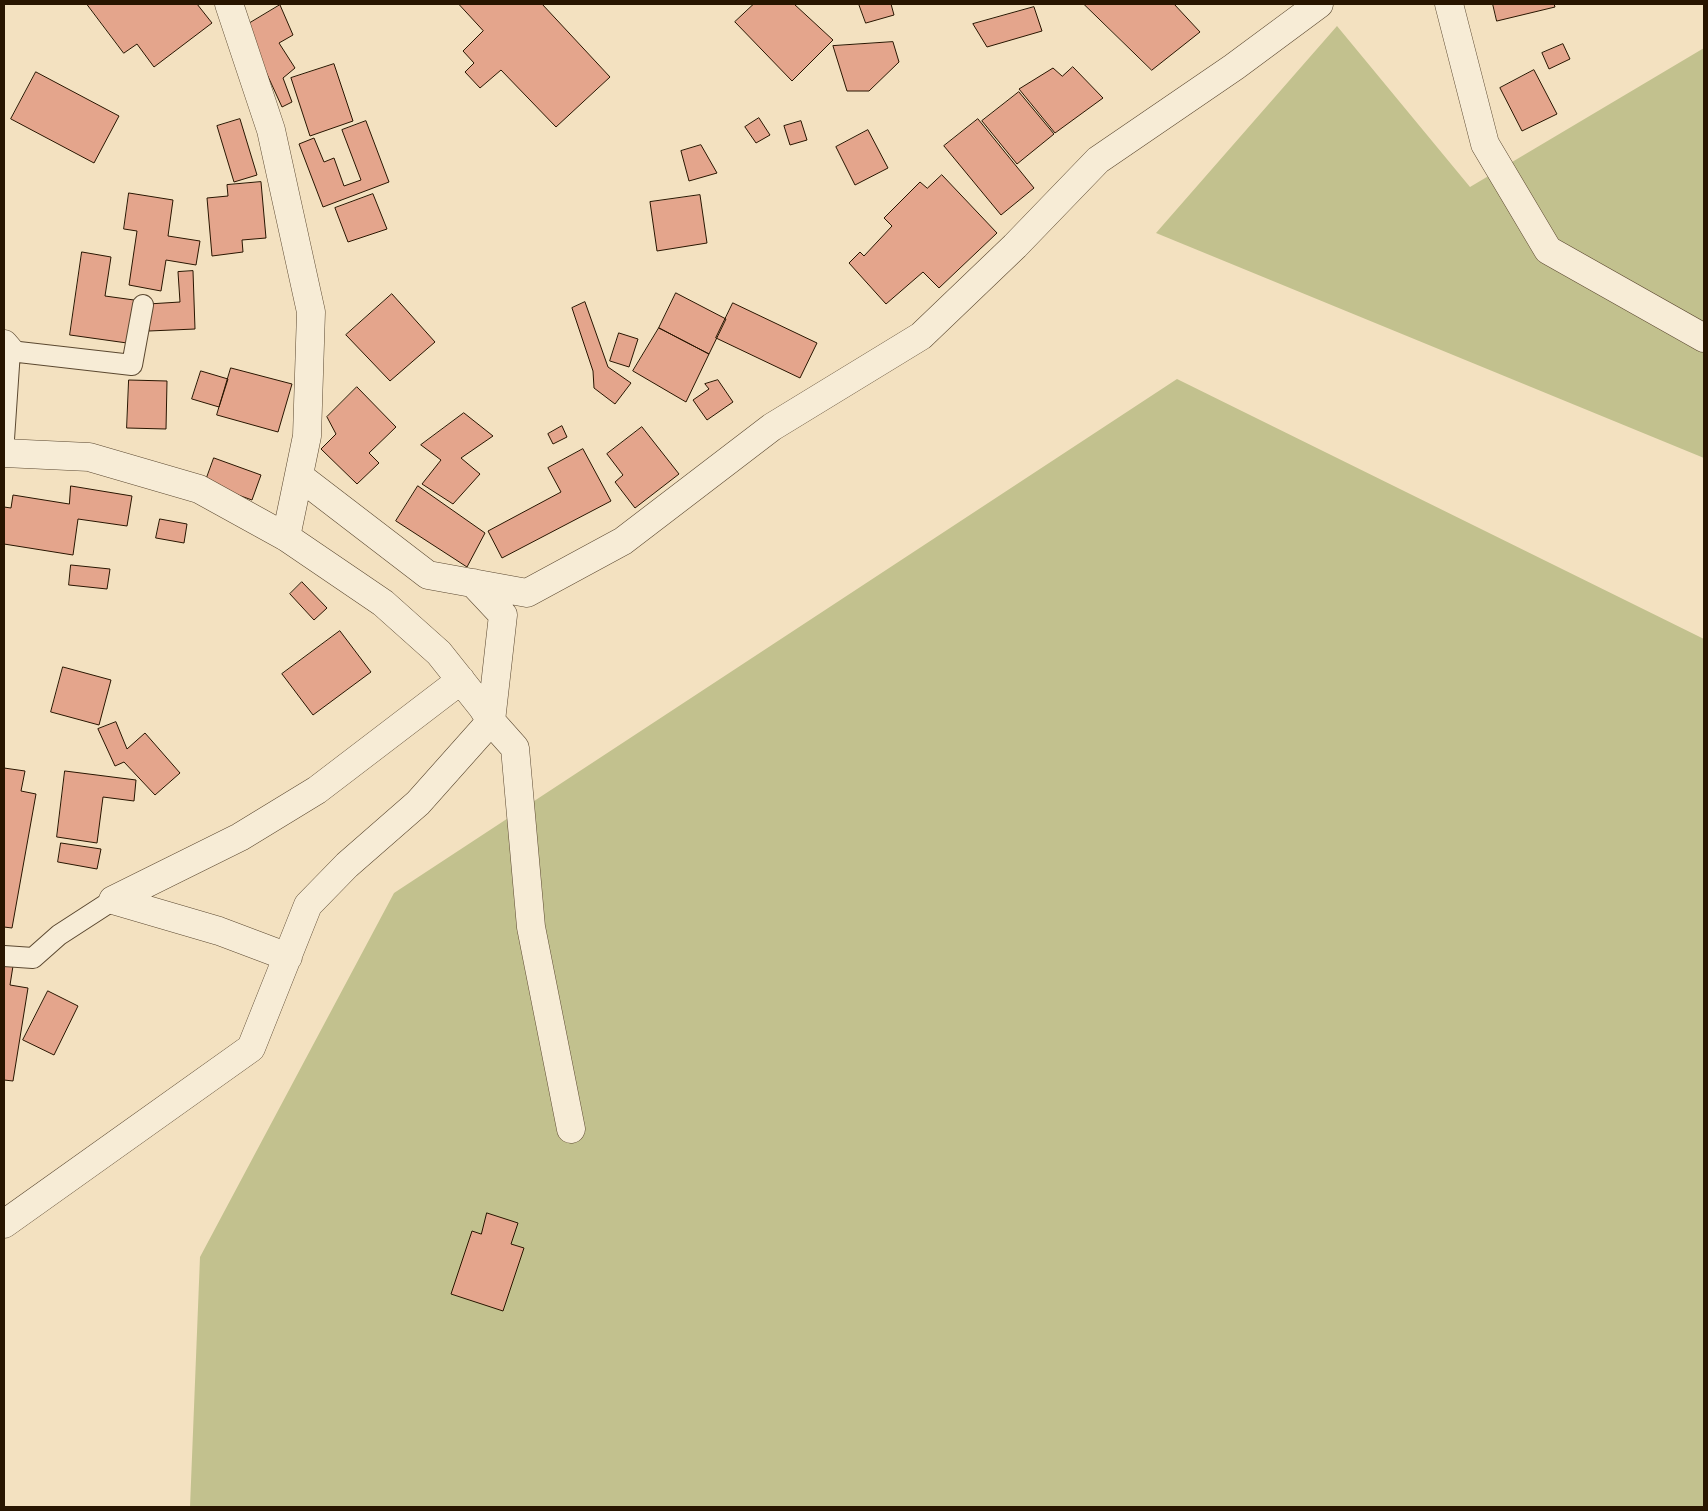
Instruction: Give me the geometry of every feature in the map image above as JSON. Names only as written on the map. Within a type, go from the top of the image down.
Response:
[{"type":"street","points":[[229,4],[271,130],[311,312],[307,436],[286,537]]},
{"type":"street","points":[[299,476],[428,575],[527,593],[623,541],[772,427],[921,336],[1016,246],[1098,160],[1234,67],[1319,4]]},
{"type":"street","points":[[1448,4],[1485,144],[1548,250],[1704,338]]},
{"type":"street","points":[[4,453],[89,456],[199,490],[286,537],[384,603],[439,653],[491,721],[515,748],[531,927],[571,1129]]},
{"type":"street","points":[[4,1224],[251,1048],[308,905],[347,865],[418,803],[491,721],[503,614],[473,583]]},
{"type":"street","points":[[114,900],[240,837],[316,790],[460,680]]},
{"type":"street","points":[[114,900],[219,931],[288,957]]},
{"type":"lane","points":[[4,439],[7,348],[132,365],[143,305]]},
{"type":"lane","points":[[4,956],[32,958],[59,935],[114,900]]},
{"type":"shaded area","points":[[1337,26],[1470,187],[1704,48],[1704,458],[1156,233]]},
{"type":"shaded area","points":[[1177,379],[1704,639],[1704,1507],[190,1507],[200,1257],[394,893]]},
{"type":"building","points":[[87,4],[197,4],[212,23],[154,67],[137,44],[124,53]]},
{"type":"building","points":[[459,4],[542,4],[610,77],[556,127],[501,70],[480,88],[465,72],[474,63],[463,51],[483,31]]},
{"type":"building","points":[[754,4],[794,4],[833,40],[792,81],[735,22]]},
{"type":"building","points":[[859,4],[891,4],[894,15],[866,23]]},
{"type":"building","points":[[1084,4],[1174,4],[1200,32],[1152,70]]},
{"type":"building","points":[[1493,4],[1554,4],[1555,7],[1497,21]]},
{"type":"building","points":[[280,5],[293,35],[279,43],[295,68],[283,78],[292,102],[282,107],[245,26]]},
{"type":"building","points":[[1034,7],[1042,31],[987,47],[973,24]]},
{"type":"building","points":[[893,42],[899,62],[869,91],[847,91],[833,46]]},
{"type":"building","points":[[1563,44],[1570,59],[1549,69],[1542,53]]},
{"type":"building","points":[[334,64],[353,121],[310,136],[291,78]]},
{"type":"building","points":[[1073,67],[1103,98],[1055,133],[1019,89],[1053,68],[1062,76]]},
{"type":"building","points":[[1534,70],[1557,114],[1522,131],[1500,88]]},
{"type":"building","points":[[36,72],[119,116],[94,163],[11,119]]},
{"type":"building","points":[[1019,92],[1054,134],[1017,164],[982,121]]},
{"type":"building","points":[[759,118],[770,135],[756,143],[745,127]]},
{"type":"building","points":[[240,119],[257,175],[234,182],[217,126]]},
{"type":"building","points":[[978,119],[1034,188],[1001,215],[944,146]]},
{"type":"building","points":[[366,121],[389,182],[323,207],[299,144],[314,138],[324,162],[334,158],[344,186],[361,180],[342,130]]},
{"type":"building","points":[[801,121],[807,140],[790,145],[784,126]]},
{"type":"building","points":[[868,130],[888,168],[855,185],[836,147]]},
{"type":"building","points":[[701,145],[717,173],[689,181],[681,151]]},
{"type":"building","points":[[942,175],[997,233],[939,288],[923,272],[886,304],[849,263],[860,252],[864,256],[892,226],[884,218],[920,182],[927,188]]},
{"type":"building","points":[[261,182],[266,238],[242,240],[243,252],[212,256],[207,198],[228,196],[227,185]]},
{"type":"building","points":[[129,193],[173,200],[168,236],[200,241],[196,265],[166,260],[161,291],[129,285],[137,231],[124,229]]},
{"type":"building","points":[[373,194],[387,229],[348,242],[335,208]]},
{"type":"building","points":[[700,195],[707,243],[657,251],[650,202]]},
{"type":"building","points":[[82,252],[111,257],[105,296],[134,300],[127,343],[70,335]]},
{"type":"building","points":[[193,271],[195,329],[149,331],[148,304],[180,302],[178,272]]},
{"type":"building","points":[[676,293],[726,319],[709,354],[659,328]]},
{"type":"building","points":[[392,294],[435,342],[390,381],[346,335]]},
{"type":"building","points":[[585,302],[608,367],[631,383],[615,404],[594,388],[593,371],[572,308]]},
{"type":"building","points":[[733,303],[817,343],[800,378],[716,338]]},
{"type":"building","points":[[659,328],[709,354],[686,402],[633,371]]},
{"type":"building","points":[[619,333],[638,339],[629,367],[610,361]]},
{"type":"building","points":[[231,368],[292,384],[278,432],[217,415]]},
{"type":"building","points":[[201,371],[228,379],[219,407],[192,399]]},
{"type":"building","points":[[129,380],[167,381],[166,429],[127,428]]},
{"type":"building","points":[[718,380],[733,402],[707,420],[693,400],[709,389],[705,384]]},
{"type":"building","points":[[357,387],[396,427],[369,453],[379,463],[357,484],[321,449],[336,434],[327,417]]},
{"type":"building","points":[[464,413],[493,436],[461,458],[480,474],[453,504],[422,484],[441,460],[421,445]]},
{"type":"building","points":[[562,426],[567,437],[553,444],[548,434]]},
{"type":"building","points":[[642,427],[679,474],[635,508],[615,482],[623,475],[607,454]]},
{"type":"building","points":[[583,449],[611,501],[502,558],[488,531],[561,492],[548,468]]},
{"type":"building","points":[[214,458],[261,475],[252,500],[205,483]]},
{"type":"building","points":[[71,486],[132,496],[127,526],[78,519],[73,555],[4,544],[4,507],[11,508],[13,495],[69,504]]},
{"type":"building","points":[[418,486],[485,533],[467,567],[396,521]]},
{"type":"building","points":[[160,519],[187,524],[184,543],[156,538]]},
{"type":"building","points":[[71,565],[110,569],[107,589],[69,585]]},
{"type":"building","points":[[302,582],[327,608],[314,620],[290,594]]},
{"type":"building","points":[[340,631],[371,672],[313,715],[282,674]]},
{"type":"building","points":[[63,667],[111,680],[99,725],[51,712]]},
{"type":"building","points":[[116,722],[127,749],[145,733],[180,773],[155,795],[124,762],[115,766],[98,729]]},
{"type":"building","points":[[4,768],[25,771],[21,791],[36,794],[12,928],[4,927]]},
{"type":"building","points":[[65,771],[136,780],[134,801],[103,797],[97,843],[57,837]]},
{"type":"building","points":[[61,843],[101,849],[97,869],[58,862]]},
{"type":"building","points":[[4,965],[13,966],[10,985],[28,988],[13,1081],[4,1080]]},
{"type":"building","points":[[48,991],[78,1006],[54,1055],[23,1040]]},
{"type":"building","points":[[487,1213],[518,1223],[511,1244],[524,1248],[503,1311],[451,1294],[472,1231],[481,1234]]}]
